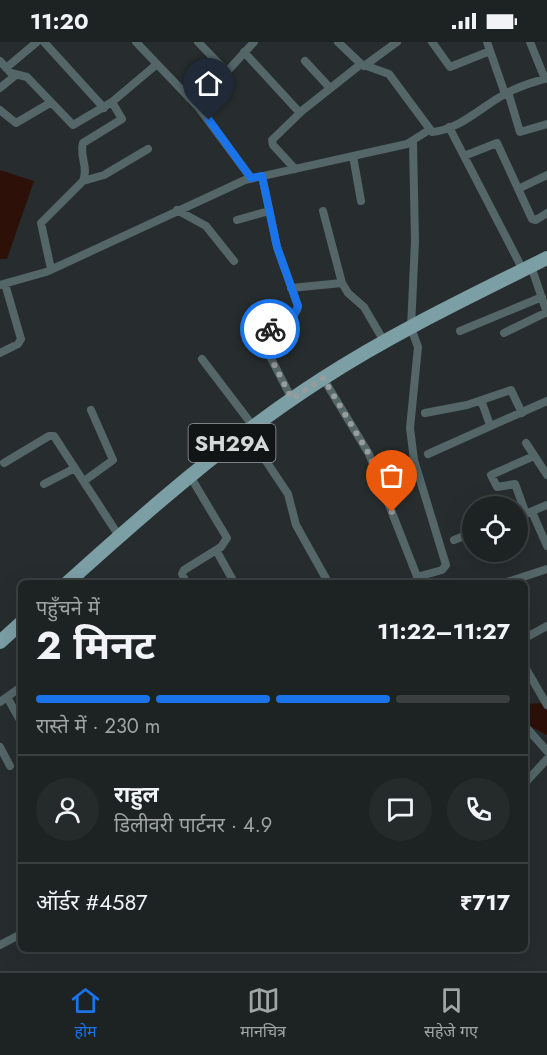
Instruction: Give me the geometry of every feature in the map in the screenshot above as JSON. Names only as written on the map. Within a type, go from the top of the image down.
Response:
[{"type":"main road","name":"SH29A","points":[[70,580],[190,476],[250,429],[323,378],[416,325],[547,258]]},
{"type":"main road","points":[[0,642],[18,626]]},
{"type":"street","points":[[38,42],[3,64],[16,75],[27,77],[73,125],[104,108],[158,64]]},
{"type":"street","points":[[44,42],[104,108]]},
{"type":"street","points":[[136,42],[189,98],[251,178]]},
{"type":"street","points":[[198,42],[227,72]]},
{"type":"street","points":[[338,42],[363,65],[389,74],[464,156],[527,268],[542,297],[547,313],[504,333]]},
{"type":"street","points":[[295,169],[272,142],[300,113],[330,88],[398,42]]},
{"type":"street","points":[[432,42],[446,64],[453,67],[489,46],[520,132],[547,124]]},
{"type":"street","points":[[0,353],[18,344],[21,339],[2,285],[51,269],[251,178],[413,142],[506,93],[546,78],[530,42]]},
{"type":"street","points":[[189,98],[212,88],[252,43]]},
{"type":"street","points":[[244,52],[300,113]]},
{"type":"street","points":[[305,61],[330,88]]},
{"type":"street","points":[[0,88],[16,75]]},
{"type":"street","points":[[51,269],[41,223],[83,181],[86,172],[82,145],[122,119],[112,102]]},
{"type":"street","points":[[0,110],[16,123],[50,103]]},
{"type":"street","points":[[323,378],[369,454],[419,580],[442,570],[446,565],[412,446],[410,412],[418,347],[413,142]]},
{"type":"street","points":[[464,156],[497,143],[533,220],[547,213]]},
{"type":"street","points":[[83,181],[104,175],[148,149]]},
{"type":"street","points":[[353,156],[361,201]]},
{"type":"street","points":[[518,189],[547,175]]},
{"type":"street","points":[[262,176],[279,254],[297,311],[264,333],[261,339],[292,399]]},
{"type":"street","points":[[177,210],[206,226],[234,261]]},
{"type":"street","points":[[237,220],[269,211]]},
{"type":"street","points":[[323,211],[342,283],[348,293],[364,307],[385,343]]},
{"type":"street","points":[[291,288],[342,283]]},
{"type":"street","points":[[460,331],[542,297]]},
{"type":"street","points":[[202,359],[250,429],[288,494],[296,525],[327,580]]},
{"type":"street","points":[[425,413],[512,390],[522,413]]},
{"type":"street","points":[[481,400],[490,425]]},
{"type":"street","points":[[428,454],[547,401]]},
{"type":"street","points":[[84,481],[113,460],[91,410]]},
{"type":"street","points":[[4,463],[52,436],[119,536]]},
{"type":"street","points":[[526,443],[547,475]]},
{"type":"street","points":[[519,496],[515,484],[497,487],[491,475],[534,456]]},
{"type":"street","points":[[44,484],[75,468]]},
{"type":"street","points":[[185,580],[182,574],[184,570],[224,544],[226,534],[190,476]]},
{"type":"street","points":[[528,513],[547,505]]},
{"type":"street","points":[[528,518],[547,546]]},
{"type":"street","points":[[454,540],[462,537]]},
{"type":"street","points":[[216,550],[233,580]]},
{"type":"street","points":[[513,580],[547,569]]},
{"type":"street","points":[[528,636],[547,626]]},
{"type":"street","points":[[528,672],[547,705]]},
{"type":"street","points":[[18,689],[4,699],[18,718]]},
{"type":"street","points":[[528,729],[547,751]]},
{"type":"street","points":[[0,747],[10,766]]},
{"type":"street","points":[[528,780],[547,759]]},
{"type":"street","points":[[0,945],[18,936]]},
{"type":"shaded area","points":[[0,170],[34,181],[7,259],[0,259]]},
{"type":"shaded area","points":[[547,703],[547,735],[528,726],[528,704]]},
{"type":"way so far","points":[[270,329],[263,334],[261,339],[292,399],[323,378],[369,454],[392,512]]},
{"type":"route","points":[[209,120],[251,178],[262,176],[280,260],[298,306],[294,315],[270,329]]}]
